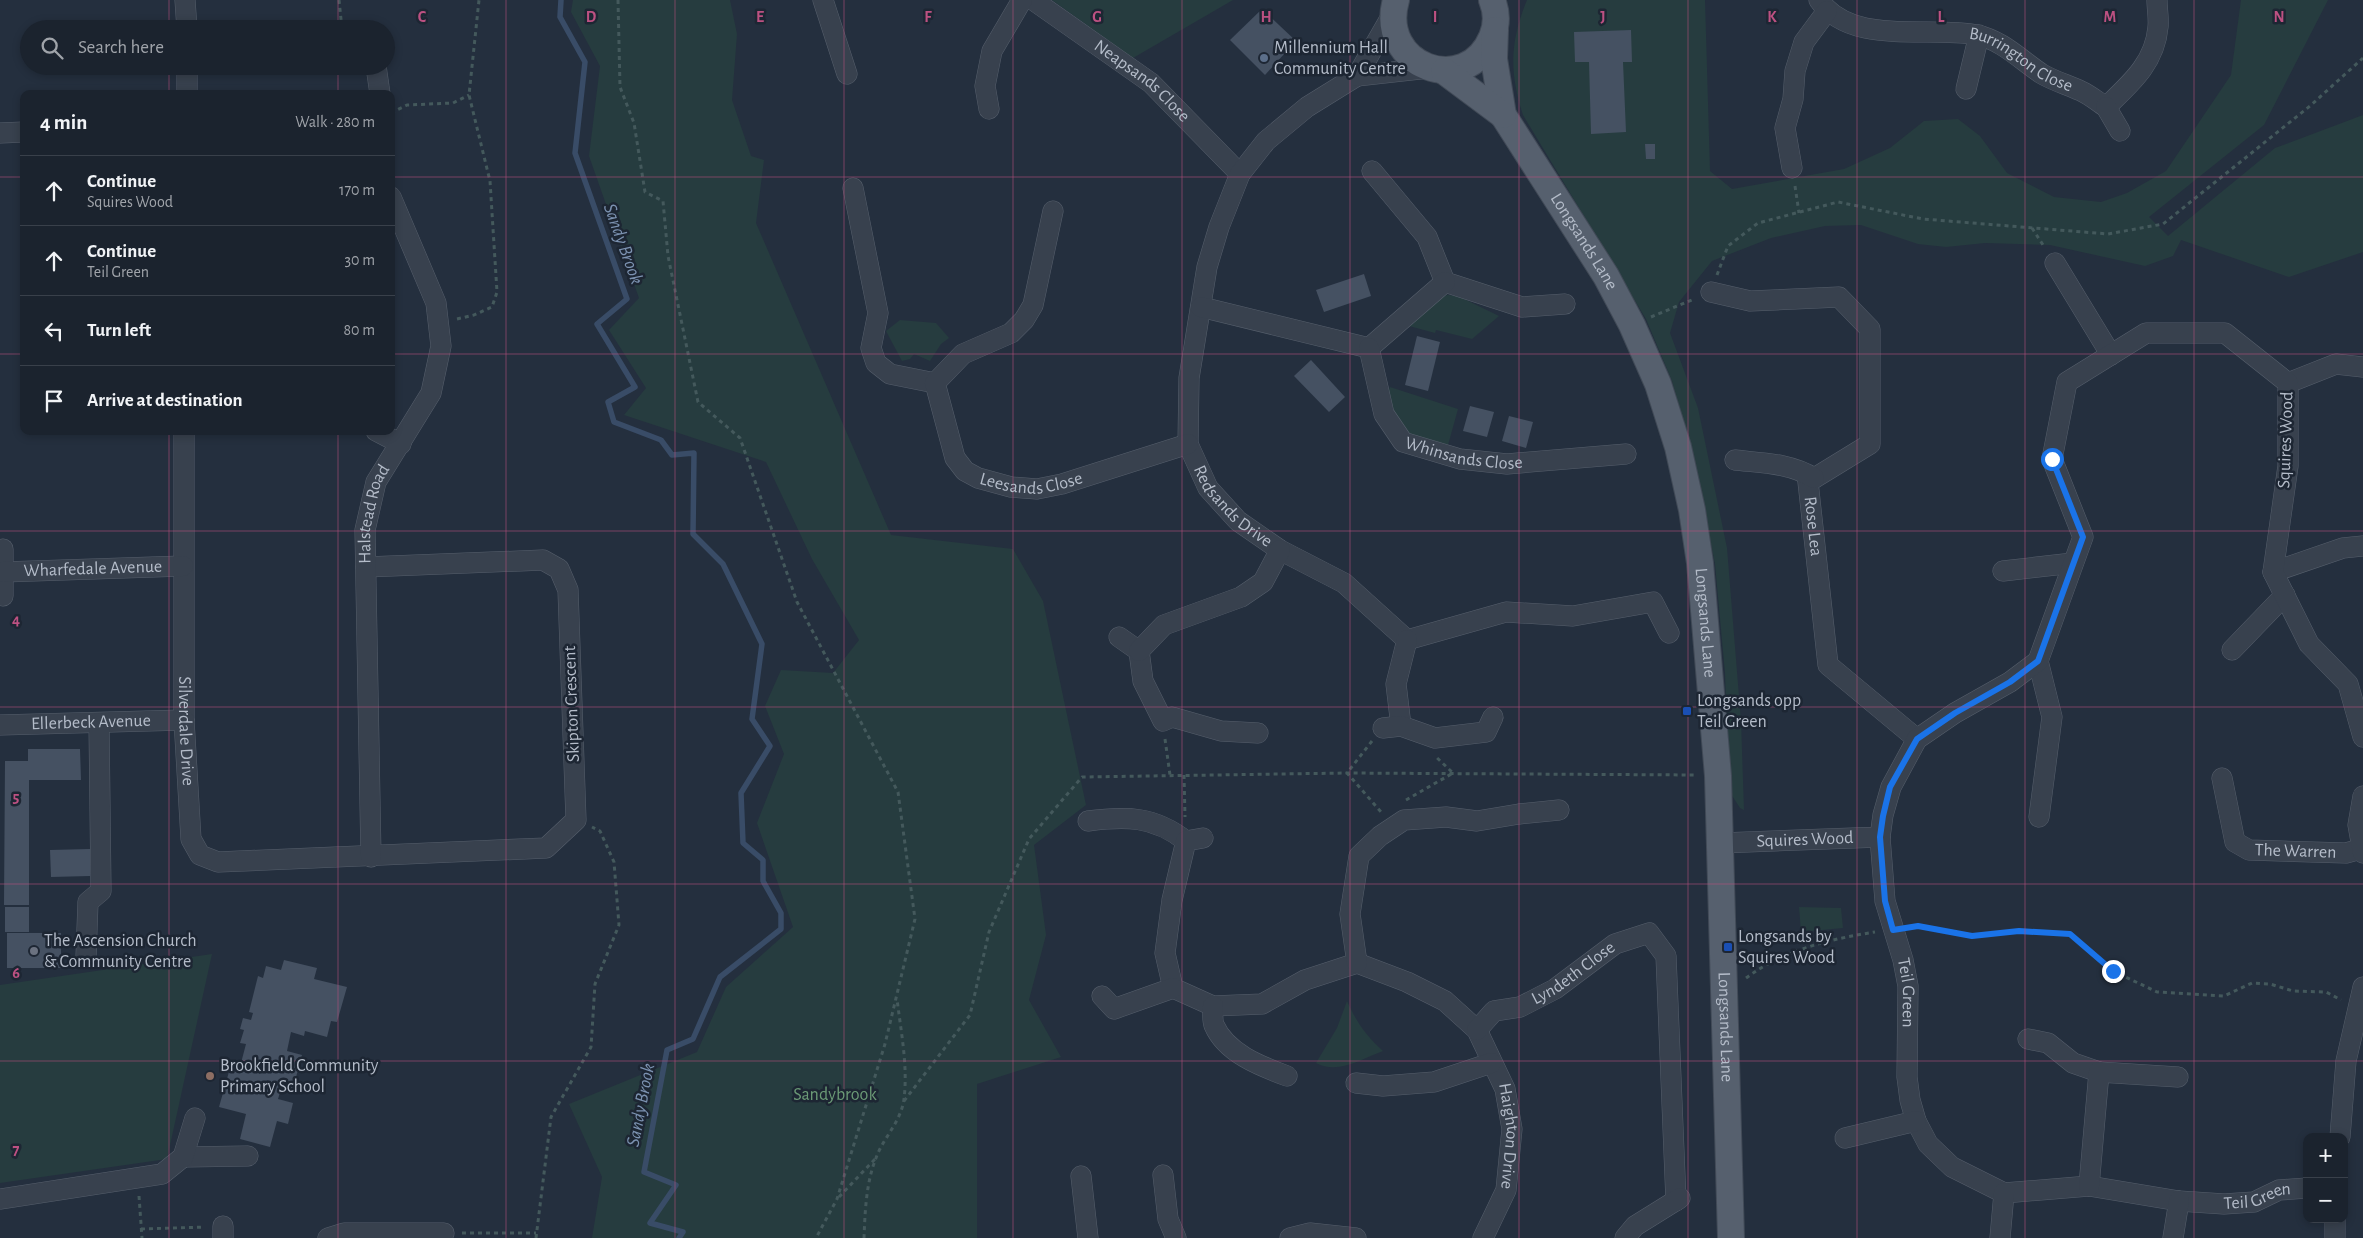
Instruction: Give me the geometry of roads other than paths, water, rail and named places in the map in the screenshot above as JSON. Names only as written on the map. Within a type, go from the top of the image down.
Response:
[{"type":"main road","name":"Longsands Lane","points":[[1395,4],[1394,32],[1401,48],[1414,61],[1436,70],[1502,115],[1606,276],[1632,325],[1658,384],[1678,447],[1692,510],[1700,563],[1718,776],[1731,1238]]},
{"type":"main road","name":"Longsands Lane","points":[[1497,13],[1494,58],[1502,115]]},
{"type":"main road","points":[[1436,70],[1461,68],[1476,60],[1488,46],[1497,13]]},
{"type":"street","points":[[185,0],[186,20]]},
{"type":"street","points":[[823,0],[846,74]]},
{"type":"street","points":[[989,109],[985,86],[992,52],[1022,0]]},
{"type":"street","name":"Neapsands Close","points":[[1033,0],[1151,83],[1240,174]]},
{"type":"street","points":[[2106,108],[2139,74],[2153,52],[2158,27],[2157,0]]},
{"type":"street","name":"Redsands Drive","points":[[1357,76],[1395,4]]},
{"type":"street","points":[[1792,168],[1785,128],[1793,99],[1795,71],[1804,42],[1823,6]]},
{"type":"street","name":"Burrington Close","points":[[1823,6],[1857,26],[1898,33],[1948,32],[1979,35],[2010,50],[2044,75],[2082,92],[2106,108],[2120,131]]},
{"type":"street","points":[[1966,89],[1979,35]]},
{"type":"street","name":"Redsands Drive","points":[[1407,640],[1344,583],[1280,550],[1238,521],[1208,488],[1188,444],[1189,378],[1207,268],[1219,228],[1240,174],[1266,141],[1307,108],[1357,76],[1436,70]]},
{"type":"street","points":[[187,75],[187,90]]},
{"type":"street","points":[[377,75],[379,90]]},
{"type":"street","points":[[0,133],[20,132]]},
{"type":"street","points":[[1372,171],[1427,237],[1445,282]]},
{"type":"street","points":[[853,188],[878,313],[871,348],[876,363],[890,374],[934,383],[963,354],[1012,333],[1024,320],[1033,305],[1053,211]]},
{"type":"street","name":"Halstead Road","points":[[371,857],[365,530],[376,482],[431,394],[441,346],[436,303],[395,206]]},
{"type":"street","points":[[2055,263],[2111,355]]},
{"type":"street","points":[[1445,282],[1522,307],[1565,304]]},
{"type":"street","points":[[1201,307],[1369,348],[1445,282]]},
{"type":"street","name":"Rose Lea","points":[[1711,292],[1750,301],[1839,297],[1870,329],[1870,444],[1808,482],[1828,665],[1917,739]]},
{"type":"street","name":"Squires Wood","points":[[2038,661],[2083,537],[2052,459],[2067,382],[2146,332],[2225,333],[2288,383],[2288,466],[2273,572]]},
{"type":"street","name":"Whinsands Close","points":[[1369,348],[1384,414],[1403,442],[1460,459],[1507,464],[1626,454]]},
{"type":"street","points":[[2288,383],[2336,364],[2363,367]]},
{"type":"street","name":"Leesands Close","points":[[934,383],[955,458],[966,471],[978,478],[1011,487],[1037,489],[1062,484],[1188,444]]},
{"type":"street","name":"Silverdale Drive","points":[[184,435],[184,720],[191,839],[200,855],[218,862],[371,857]]},
{"type":"street","points":[[384,435],[401,444]]},
{"type":"street","points":[[1735,460],[1790,467],[1801,470],[1814,478]]},
{"type":"street","points":[[2363,546],[2343,548],[2273,572],[2309,644],[2348,684],[2363,737]]},
{"type":"street","name":"Wharfedale Avenue","points":[[3,549],[3,596]]},
{"type":"street","points":[[1139,651],[1164,625],[1241,597],[1263,582],[1280,550]]},
{"type":"street","name":"Skipton Crescent","points":[[366,567],[543,560],[559,569],[568,590],[576,820],[546,848],[371,857]]},
{"type":"street","points":[[2003,571],[2073,563]]},
{"type":"street","name":"Wharfedale Avenue","points":[[3,572],[183,566]]},
{"type":"street","points":[[2232,650],[2285,595]]},
{"type":"street","points":[[1493,717],[1486,732],[1435,738],[1392,726],[1396,684],[1407,640],[1506,612],[1573,616],[1653,602],[1669,633]]},
{"type":"street","points":[[1119,637],[1139,651],[1143,681],[1163,721],[1172,717],[1221,731],[1258,733]]},
{"type":"street","points":[[1880,837],[1890,787],[1917,739],[1955,713],[2010,682],[2038,661],[2052,716],[2039,817]]},
{"type":"street","name":"Ellerbeck Avenue","points":[[0,725],[184,720]]},
{"type":"street","points":[[86,958],[88,902],[101,891],[99,723]]},
{"type":"street","name":"The Warren","points":[[2222,778],[2235,842],[2249,850],[2346,854],[2362,851]]},
{"type":"street","points":[[2362,851],[2358,825],[2363,796]]},
{"type":"street","points":[[1102,996],[1114,1010],[1173,988],[1213,1006],[1262,1004],[1305,980],[1357,963],[1350,914],[1359,856],[1380,836],[1404,820],[1446,817],[1477,821],[1518,814],[1560,810]]},
{"type":"street","points":[[1088,821],[1114,818],[1145,820],[1194,839],[1172,900],[1165,953],[1173,988]]},
{"type":"street","name":"Squires Wood","points":[[1721,842],[1880,837]]},
{"type":"street","name":"Teil Green","points":[[1880,837],[1885,901],[1903,960],[1908,986],[1907,1077],[1916,1121],[1928,1144],[1952,1168],[2004,1193],[2089,1186],[2179,1201],[2239,1204],[2254,1202],[2279,1190],[2303,1188]]},
{"type":"street","name":"Lyndeth Close","points":[[1477,1030],[1494,1011],[1520,1007],[1555,989],[1615,944],[1649,933],[1666,956],[1678,1199],[1636,1226],[1625,1238]]},
{"type":"street","name":"Haighton Drive","points":[[1357,963],[1407,982],[1445,1001],[1477,1030],[1491,1063],[1505,1089],[1512,1130],[1506,1190],[1484,1238]]},
{"type":"street","points":[[2340,1133],[2346,1061],[2361,994]]},
{"type":"street","points":[[1213,1006],[1213,1024],[1225,1043],[1243,1056],[1287,1076]]},
{"type":"street","points":[[2028,1039],[2048,1043],[2073,1063],[2099,1072],[2178,1076]]},
{"type":"street","name":"Haighton Drive","points":[[1356,1083],[1383,1086],[1434,1082],[1491,1063]]},
{"type":"street","points":[[2089,1186],[2099,1072]]},
{"type":"street","points":[[0,1199],[162,1174],[183,1157],[195,1118]]},
{"type":"street","points":[[1845,1138],[1916,1121]]},
{"type":"street","points":[[183,1157],[248,1156]]},
{"type":"street","points":[[1163,1175],[1168,1219],[1176,1238]]},
{"type":"street","points":[[1080,1176],[1088,1238]]},
{"type":"street","points":[[2000,1238],[2004,1193]]},
{"type":"street","points":[[2173,1238],[2179,1201]]},
{"type":"street","points":[[2335,1238],[2336,1223]]},
{"type":"street","points":[[328,1238],[344,1233],[394,1235],[444,1233]]},
{"type":"street","points":[[1290,1238],[1310,1234],[1356,1238]]},
{"type":"waterway","name":"Sandy Brook","points":[[561,0],[560,17],[585,62],[575,153],[627,299],[597,324],[635,387],[608,402],[614,422],[661,440],[672,455],[694,453],[693,534],[723,564],[762,644],[752,719],[770,746],[741,793],[743,843],[763,860],[763,881],[781,913],[781,929],[720,977],[693,1039],[667,1050],[644,1172],[676,1185],[650,1223],[683,1232],[679,1238]]},
{"type":"place","name":"Millennium Hall Community Centre","points":[[1264,58]]},
{"type":"place","name":"Longsands opp Teil Green","points":[[1687,711]]},
{"type":"place","name":"Longsands by Squires Wood","points":[[1728,947]]},
{"type":"place","name":"The Ascension Church & Community Centre","points":[[34,951]]},
{"type":"place","name":"Brookfield Community Primary School","points":[[210,1076]]},
{"type":"park label","name":"Sandybrook","points":[[835,1095]]}]
